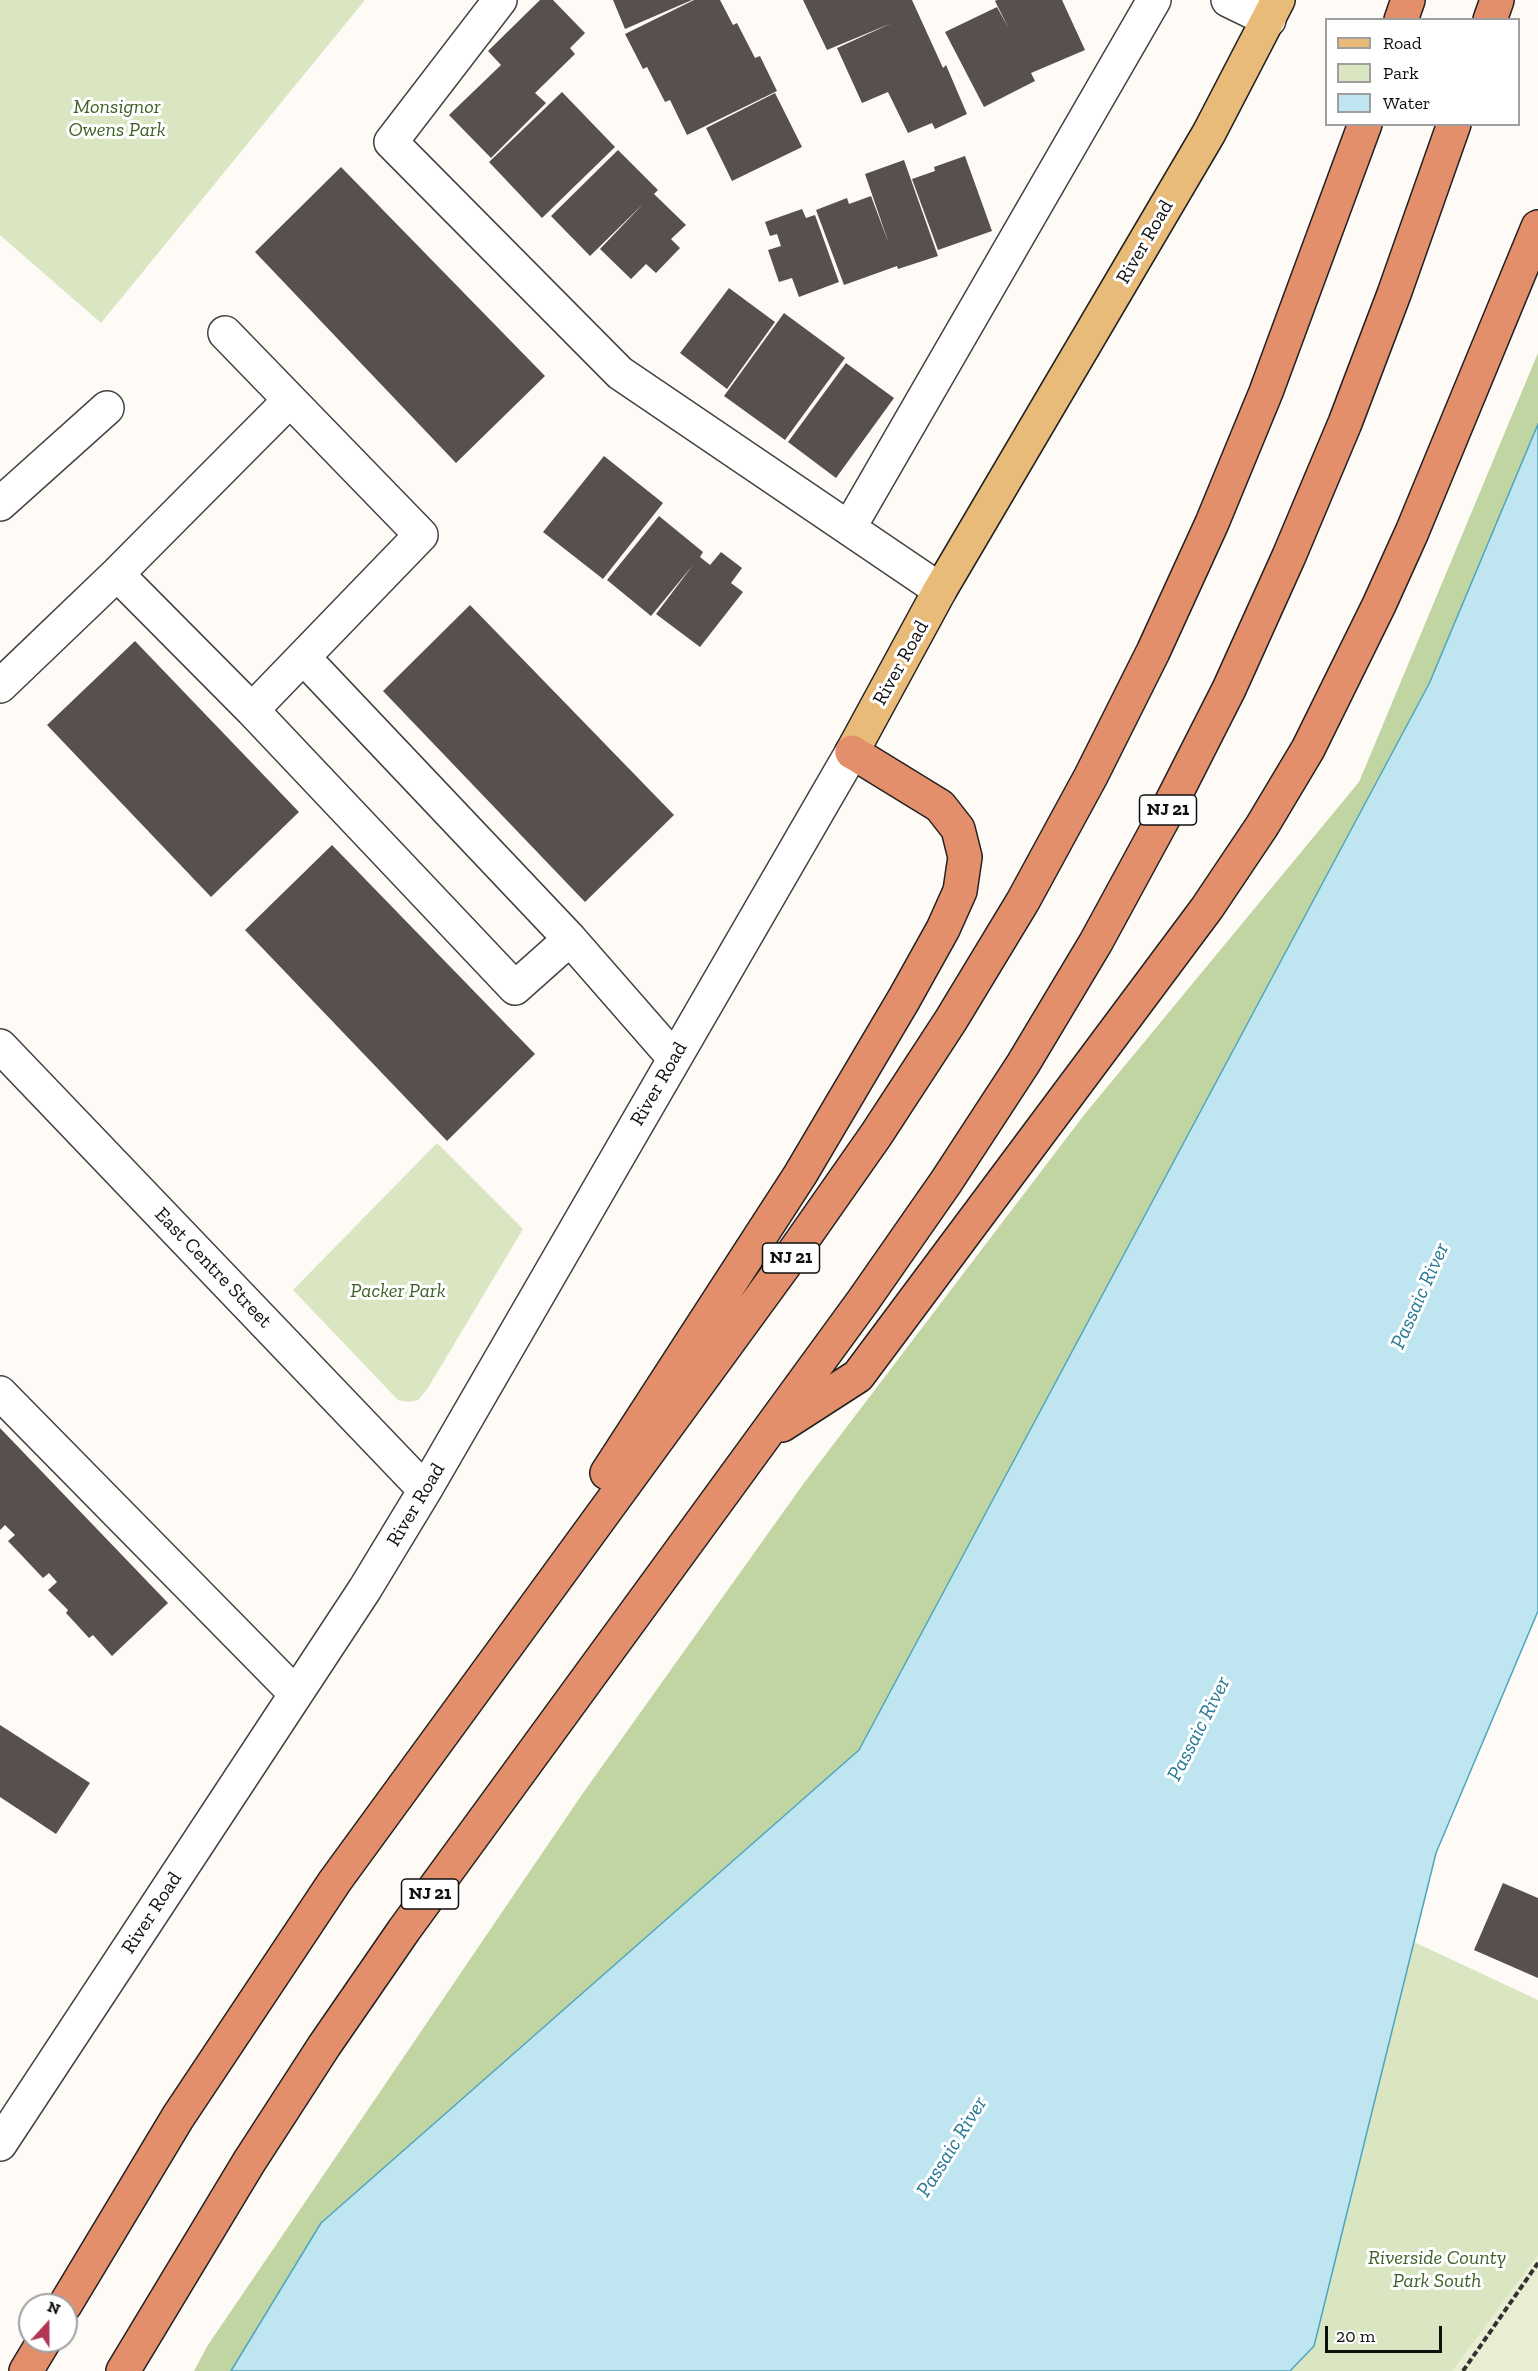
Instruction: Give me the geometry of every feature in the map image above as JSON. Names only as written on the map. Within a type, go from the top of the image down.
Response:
[{"type":"highway","points":[[1402,18],[1408,0]]},
{"type":"highway","points":[[1491,18],[1497,0]]},
{"type":"highway","name":"NJ 21","points":[[71,2293],[178,2117],[335,1881],[801,1242],[876,1135],[951,1020],[1023,901],[1091,776],[1153,652],[1212,523],[1266,392],[1364,126]]},
{"type":"highway","name":"NJ 21","points":[[123,2371],[249,2162],[397,1939],[876,1283],[946,1182],[1023,1064],[1096,942],[1165,815],[1229,689],[1289,556],[1349,412],[1453,126]]},
{"type":"highway","points":[[765,1435],[858,1377],[1207,908],[1262,826],[1308,749],[1379,605],[1412,532],[1538,227]]},
{"type":"highway","points":[[419,1765],[800,1175],[904,999],[943,929],[960,891],[965,857],[958,830],[940,806],[852,752]]},
{"type":"highway","points":[[26,2371],[37,2353]]},
{"type":"main road","name":"River Road","points":[[852,752],[940,590],[1209,133],[1274,10]]},
{"type":"street","points":[[500,0],[391,142],[620,373],[940,590]]},
{"type":"street","points":[[849,528],[1154,0]]},
{"type":"street","points":[[1228,0],[1274,10]]},
{"type":"street","points":[[225,333],[421,536],[252,710]]},
{"type":"street","points":[[0,686],[117,574],[290,400]]},
{"type":"street","points":[[0,504],[106,408]]},
{"type":"street","points":[[117,574],[252,710],[515,988],[570,939]]},
{"type":"street","points":[[303,657],[570,939],[674,1058]]},
{"type":"street","name":"River Road","points":[[0,2144],[365,1589],[426,1490],[852,752]]},
{"type":"street","name":"East Centre Street","points":[[0,1046],[426,1490]]},
{"type":"street","points":[[0,1393],[296,1694]]},
{"type":"path","points":[[1463,2371],[1538,2263]]},
{"type":"green space","name":"Monsignor Owens Park","points":[[0,0],[365,0],[101,323],[0,235]]},
{"type":"green space","points":[[1538,353],[1538,424],[1429,684],[859,1750],[321,2223],[231,2371],[194,2371],[208,2345],[583,1793],[804,1483],[1084,1115],[1359,782]]},
{"type":"green space","name":"Packer Park","points":[[437,1143],[523,1229],[428,1388],[418,1400],[409,1402],[398,1400],[293,1290]]},
{"type":"green space","name":"Riverside County Park South","points":[[1414,1942],[1538,2000],[1538,2371],[1290,2371],[1314,2346]]},
{"type":"green space","points":[[1538,2255],[1538,2371],[1452,2371]]},
{"type":"water","name":"Passaic River","points":[[1538,424],[1538,1611],[1436,1853],[1314,2346],[1290,2371],[231,2371],[321,2223],[859,1750],[1429,684]]},
{"type":"building","points":[[540,0],[553,0],[585,33],[570,48],[575,54],[535,93],[546,103],[491,158],[449,115],[501,65],[488,51]]},
{"type":"building","points":[[613,0],[692,0],[625,29]]},
{"type":"building","points":[[694,0],[720,0],[733,25],[737,23],[755,58],[760,56],[777,91],[687,135],[670,100],[665,102],[647,67],[643,69],[625,34]]},
{"type":"building","points":[[803,0],[912,0],[943,68],[946,65],[967,114],[935,129],[932,123],[908,133],[888,92],[862,103],[837,48],[892,23],[827,50]]},
{"type":"building","points":[[1062,0],[1085,50],[1031,73],[1035,81],[984,107],[945,32],[997,7],[1009,29],[995,1]]},
{"type":"building","points":[[562,92],[615,147],[542,218],[489,162]]},
{"type":"building","points":[[775,93],[802,147],[732,181],[706,128]]},
{"type":"building","points":[[618,150],[658,190],[654,194],[686,225],[671,239],[680,248],[656,273],[646,264],[631,279],[600,249],[643,204],[590,256],[551,216]]},
{"type":"building","points":[[965,156],[992,231],[938,250],[912,179],[935,171],[934,167]]},
{"type":"building","points":[[904,160],[938,256],[898,269],[897,266],[844,285],[816,210],[847,198],[849,204],[871,196],[889,244],[865,174]]},
{"type":"building","points":[[341,167],[545,376],[456,463],[255,252]]},
{"type":"building","points":[[802,209],[806,218],[815,215],[839,282],[799,297],[792,278],[779,282],[768,250],[781,246],[777,234],[770,236],[765,222]]},
{"type":"building","points":[[729,288],[775,322],[727,389],[680,353]]},
{"type":"building","points":[[784,313],[845,358],[785,440],[724,396]]},
{"type":"building","points":[[846,363],[894,398],[836,478],[788,442]]},
{"type":"building","points":[[604,456],[663,503],[603,579],[543,532]]},
{"type":"building","points":[[659,516],[703,552],[700,557],[710,565],[721,552],[742,568],[731,583],[743,592],[700,647],[656,614],[693,565],[651,616],[607,580]]},
{"type":"building","points":[[470,605],[674,815],[585,902],[383,691]]},
{"type":"building","points":[[135,641],[299,812],[211,897],[47,725]]},
{"type":"building","points":[[332,845],[535,1054],[447,1141],[245,930]]},
{"type":"building","points":[[0,1428],[168,1603],[112,1656],[93,1635],[89,1638],[66,1613],[68,1610],[48,1590],[57,1582],[49,1573],[43,1578],[8,1541],[15,1535],[5,1525],[0,1530]]},
{"type":"building","points":[[0,1725],[90,1783],[56,1834],[0,1797]]},
{"type":"building","points":[[1503,1883],[1538,1898],[1538,1978],[1474,1950]]}]
